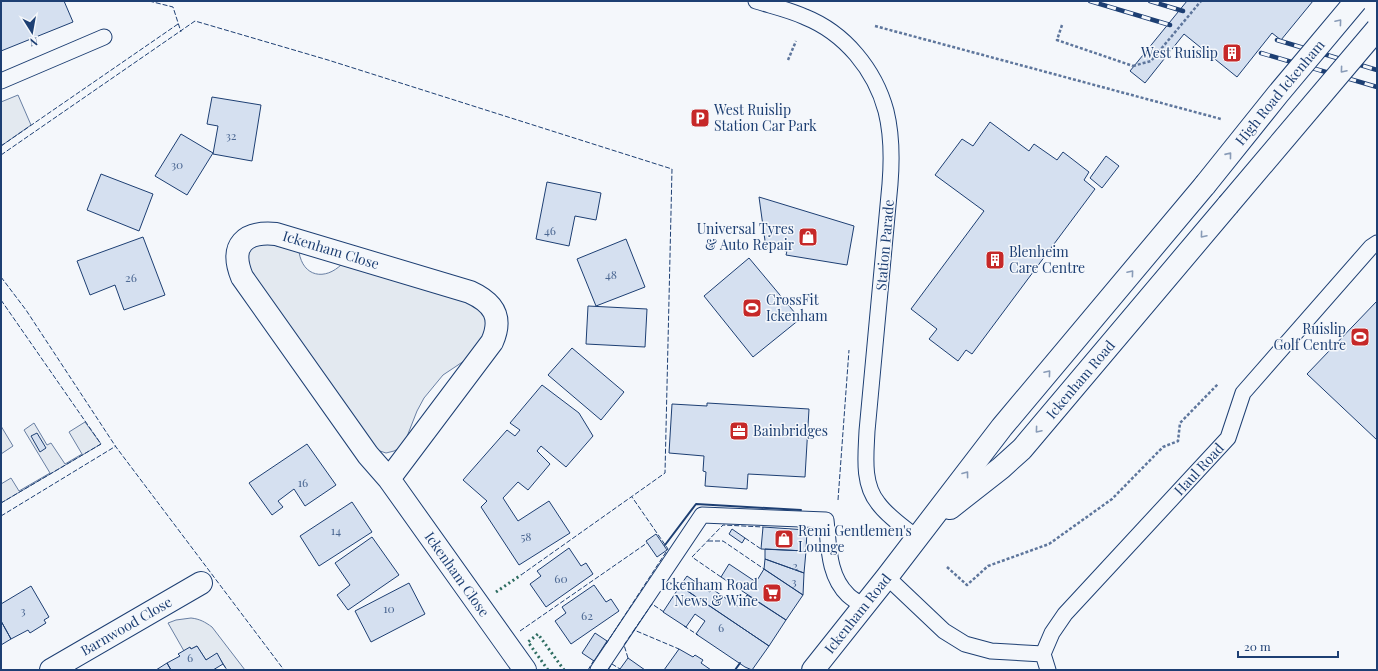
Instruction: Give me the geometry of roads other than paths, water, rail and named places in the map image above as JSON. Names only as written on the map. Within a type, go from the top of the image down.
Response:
[{"type":"main road","name":"High Road Ickenham","points":[[1205,185],[1278,94],[1356,1]]},
{"type":"main road","name":"Ickenham Road","points":[[917,538],[950,508],[1001,468],[1022,449],[1377,29]]},
{"type":"main road","name":"Ickenham Road","points":[[813,670],[887,577],[1002,427],[1205,185]]},
{"type":"main road","name":"Ickenham Close","points":[[389,480],[492,342],[496,333],[496,323],[495,313],[490,304],[482,297],[470,292],[276,234],[264,233],[253,236],[243,242],[238,249],[236,259],[242,277],[368,455],[389,480],[525,670]]},
{"type":"main road","name":"Barnwood Close","points":[[51,670],[201,583]]},
{"type":"lane","name":"Station Parade","points":[[756,1],[806,17],[826,28],[843,40],[857,55],[870,75],[886,110],[891,147],[890,184],[867,431],[866,465],[868,483],[878,504],[917,538]]},
{"type":"lane","points":[[1,80],[104,37]]},
{"type":"lane","name":"Haul Road","points":[[1043,654],[1052,633],[1065,614],[1228,438],[1242,393],[1371,247],[1377,243]]},
{"type":"lane","points":[[598,670],[702,515],[826,520],[830,561],[834,573],[840,585],[848,595],[863,606]]},
{"type":"lane","points":[[887,577],[944,631],[965,644],[991,651],[1043,654],[1048,670]]},
{"type":"railway","points":[[1090,1],[1170,25]]},
{"type":"railway","points":[[1150,1],[1183,11]]},
{"type":"railway","points":[[1277,40],[1377,70]]},
{"type":"railway","points":[[1261,53],[1377,87]]},
{"type":"place","name":"West Ruislip","points":[[1232,53]]},
{"type":"place","name":"West Ruislip Station Car Park","points":[[700,118]]},
{"type":"place","name":"Universal Tyres & Auto Repair","points":[[808,237]]},
{"type":"place","name":"Blenheim Care Centre","points":[[995,260]]},
{"type":"place","name":"CrossFit Ickenham","points":[[752,308]]},
{"type":"place","name":"Ruislip Golf Centre","points":[[1360,337]]},
{"type":"place","name":"Bainbridges","points":[[739,431]]},
{"type":"place","name":"Remi Gentlemen's Lounge","points":[[784,539]]},
{"type":"place","name":"Ickenham Road News & Wine","points":[[772,593]]}]
